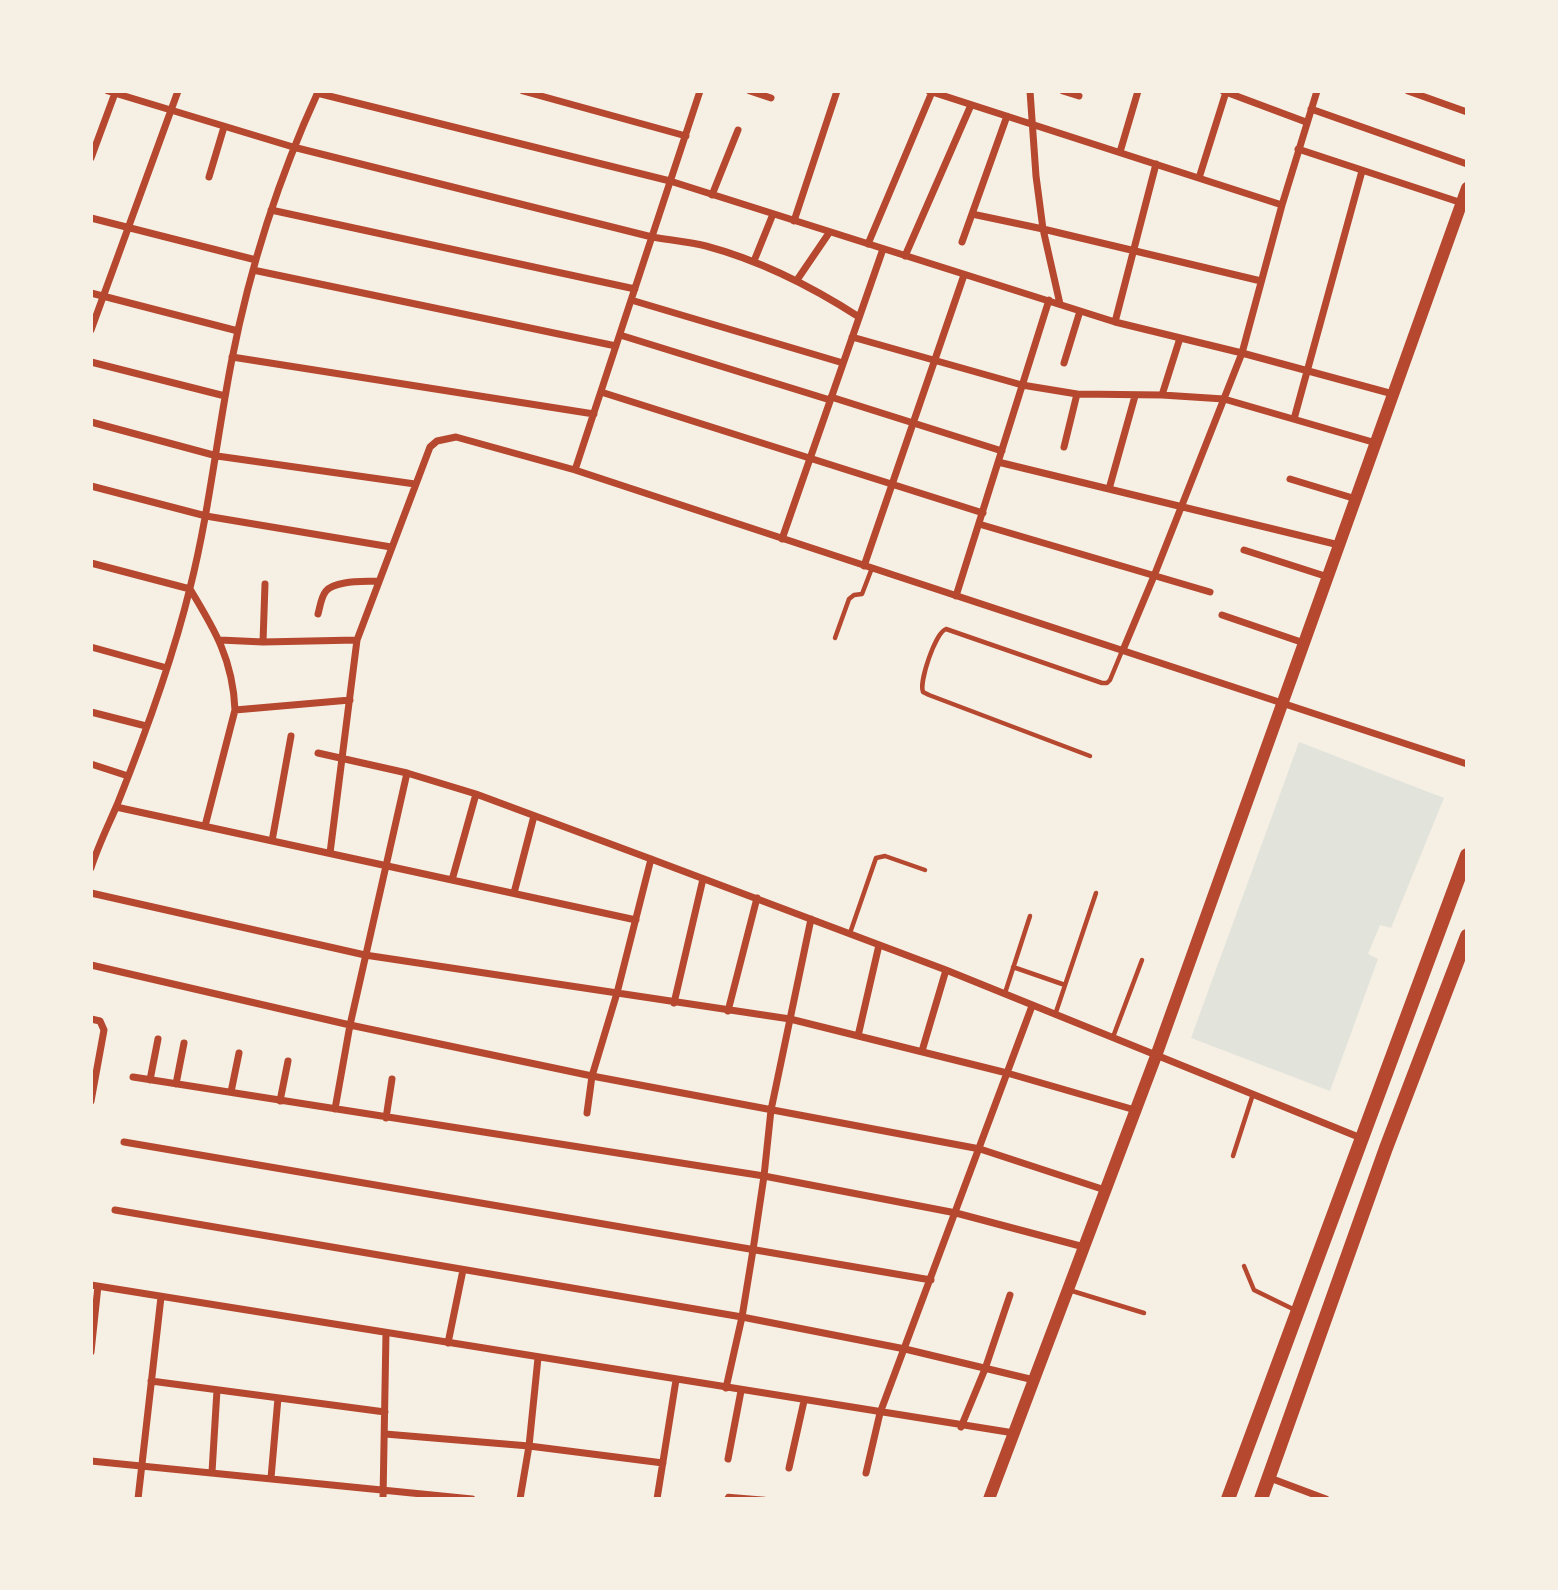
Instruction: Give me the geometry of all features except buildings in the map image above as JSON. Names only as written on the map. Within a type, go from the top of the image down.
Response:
[{"type":"main road","points":[[989,1499],[1156,1056],[1467,188]]},
{"type":"main road","points":[[1228,1499],[1467,855]]},
{"type":"main road","points":[[1261,1499],[1386,1148],[1467,936]]},
{"type":"street","points":[[91,330],[178,91]]},
{"type":"street","points":[[523,91],[686,136]]},
{"type":"street","points":[[575,470],[700,91]]},
{"type":"street","points":[[750,91],[771,98]]},
{"type":"street","points":[[794,221],[837,91]]},
{"type":"street","points":[[958,100],[961,91]]},
{"type":"street","points":[[1030,91],[1043,229],[1060,304]]},
{"type":"street","points":[[1063,91],[1079,96]]},
{"type":"street","points":[[1120,152],[1138,91]]},
{"type":"street","points":[[1123,650],[1242,353],[1298,149],[1317,91]]},
{"type":"street","points":[[1408,91],[1467,112]]},
{"type":"street","points":[[91,158],[111,92],[293,147],[652,237],[704,246],[754,261],[797,280],[859,317]]},
{"type":"street","points":[[91,868],[167,668],[190,589],[206,516],[232,357],[253,270],[293,147],[318,92],[670,181],[1115,322],[1393,394]]},
{"type":"street","points":[[868,244],[931,92],[1282,205]]},
{"type":"street","points":[[1199,178],[1224,92],[1306,122]]},
{"type":"street","points":[[905,256],[971,105]]},
{"type":"street","points":[[1311,108],[1467,164]]},
{"type":"street","points":[[961,242],[1007,116]]},
{"type":"street","points":[[209,177],[224,127]]},
{"type":"street","points":[[712,195],[738,130]]},
{"type":"street","points":[[1298,149],[1462,203]]},
{"type":"street","points":[[1115,322],[1156,164]]},
{"type":"street","points":[[1294,419],[1362,171]]},
{"type":"street","points":[[271,210],[635,289]]},
{"type":"street","points":[[754,261],[773,214]]},
{"type":"street","points":[[972,215],[1043,229],[1261,281]]},
{"type":"street","points":[[91,218],[256,260]]},
{"type":"street","points":[[797,280],[829,233]]},
{"type":"street","points":[[782,539],[883,249]]},
{"type":"street","points":[[253,270],[616,346]]},
{"type":"street","points":[[868,567],[892,485],[964,275]]},
{"type":"street","points":[[91,293],[238,331]]},
{"type":"street","points":[[631,300],[843,363]]},
{"type":"street","points":[[956,596],[1049,300]]},
{"type":"street","points":[[1064,363],[1080,311]]},
{"type":"street","points":[[620,335],[1002,451]]},
{"type":"street","points":[[852,337],[1022,385],[1077,394],[1162,395],[1224,400],[1376,443]]},
{"type":"street","points":[[1162,395],[1180,338]]},
{"type":"street","points":[[232,357],[594,414]]},
{"type":"street","points":[[91,362],[225,396]]},
{"type":"street","points":[[601,392],[983,513]]},
{"type":"street","points":[[1064,447],[1077,394]]},
{"type":"street","points":[[1109,489],[1135,396]]},
{"type":"street","points":[[91,422],[217,456],[415,484]]},
{"type":"street","points":[[330,853],[357,640],[430,447],[437,441],[456,437],[575,470],[1467,764]]},
{"type":"street","points":[[998,461],[1339,545]]},
{"type":"street","points":[[1290,479],[1356,499]]},
{"type":"street","points":[[91,486],[206,516],[391,547]]},
{"type":"street","points":[[979,524],[1210,592]]},
{"type":"street","points":[[1244,550],[1328,578]]},
{"type":"street","points":[[91,563],[190,589],[220,640],[233,686],[235,710],[205,826]]},
{"type":"street","points":[[318,614],[322,598],[333,587],[378,580]]},
{"type":"street","points":[[263,642],[265,584]]},
{"type":"street","points":[[1222,615],[1304,643]]},
{"type":"street","points":[[220,640],[357,640]]},
{"type":"street","points":[[91,647],[167,668]]},
{"type":"street","points":[[235,710],[350,699]]},
{"type":"street","points":[[91,712],[146,726]]},
{"type":"street","points":[[272,841],[291,736]]},
{"type":"street","points":[[318,753],[407,773],[476,794],[946,970],[1361,1138]]},
{"type":"street","points":[[91,764],[128,776]]},
{"type":"street","points":[[335,1110],[349,1025],[407,773]]},
{"type":"street","points":[[452,880],[476,794]]},
{"type":"street","points":[[116,807],[636,920]]},
{"type":"street","points":[[514,893],[534,816]]},
{"type":"street","points":[[91,836],[101,839]]},
{"type":"street","points":[[587,1113],[592,1076],[617,993],[651,859]]},
{"type":"street","points":[[674,1003],[703,878]]},
{"type":"street","points":[[91,893],[365,955],[790,1019],[1007,1073],[1135,1110]]},
{"type":"street","points":[[728,1011],[757,898]]},
{"type":"street","points":[[726,1388],[753,1250],[771,1110],[811,919]]},
{"type":"street","points":[[858,1036],[880,945]]},
{"type":"street","points":[[91,965],[349,1025],[592,1076],[980,1149],[1105,1190]]},
{"type":"street","points":[[922,1051],[946,970]]},
{"type":"street","points":[[866,1473],[880,1413],[1032,1006]]},
{"type":"street","points":[[91,1019],[100,1021],[104,1030],[91,1101]]},
{"type":"street","points":[[150,1080],[158,1039]]},
{"type":"street","points":[[176,1084],[184,1043]]},
{"type":"street","points":[[231,1093],[239,1053]]},
{"type":"street","points":[[280,1101],[288,1061]]},
{"type":"street","points":[[133,1077],[764,1176],[956,1213],[1084,1247]]},
{"type":"street","points":[[387,1118],[392,1079]]},
{"type":"street","points":[[124,1142],[931,1280]]},
{"type":"street","points":[[115,1210],[742,1317],[905,1349],[1034,1380]]},
{"type":"street","points":[[448,1343],[463,1270]]},
{"type":"street","points":[[91,1352],[95,1285],[961,1427],[1014,1433]]},
{"type":"street","points":[[961,1427],[985,1369],[1010,1295]]},
{"type":"street","points":[[138,1499],[161,1297]]},
{"type":"street","points":[[383,1499],[387,1333]]},
{"type":"street","points":[[520,1499],[529,1446],[538,1358]]},
{"type":"street","points":[[657,1499],[676,1380]]},
{"type":"street","points":[[151,1381],[385,1412]]},
{"type":"street","points":[[212,1472],[218,1390]]},
{"type":"street","points":[[728,1459],[741,1391]]},
{"type":"street","points":[[271,1478],[278,1398]]},
{"type":"street","points":[[789,1468],[804,1401]]},
{"type":"street","points":[[384,1434],[529,1446],[663,1463]]},
{"type":"street","points":[[91,1461],[472,1499]]},
{"type":"street","points":[[1269,1478],[1326,1499]]},
{"type":"lane","points":[[835,638],[849,599],[862,594],[868,567]]},
{"type":"lane","points":[[1090,756],[929,695],[923,692],[922,682],[938,634],[946,629],[1102,683],[1110,680],[1123,650]]},
{"type":"lane","points":[[849,934],[876,858],[885,856],[925,870]]},
{"type":"lane","points":[[1055,1015],[1096,893]]},
{"type":"lane","points":[[1004,994],[1030,916]]},
{"type":"lane","points":[[1113,1038],[1142,960]]},
{"type":"lane","points":[[1013,967],[1065,985]]},
{"type":"lane","points":[[1233,1156],[1253,1094]]},
{"type":"lane","points":[[1244,1266],[1254,1290],[1298,1311]]},
{"type":"lane","points":[[1068,1290],[1144,1313]]},
{"type":"lane","points":[[726,1499],[734,1494],[765,1499]]},
{"type":"shaded area","points":[[1299,742],[1444,798],[1391,928],[1380,925],[1368,954],[1378,959],[1330,1091],[1191,1038]]}]
